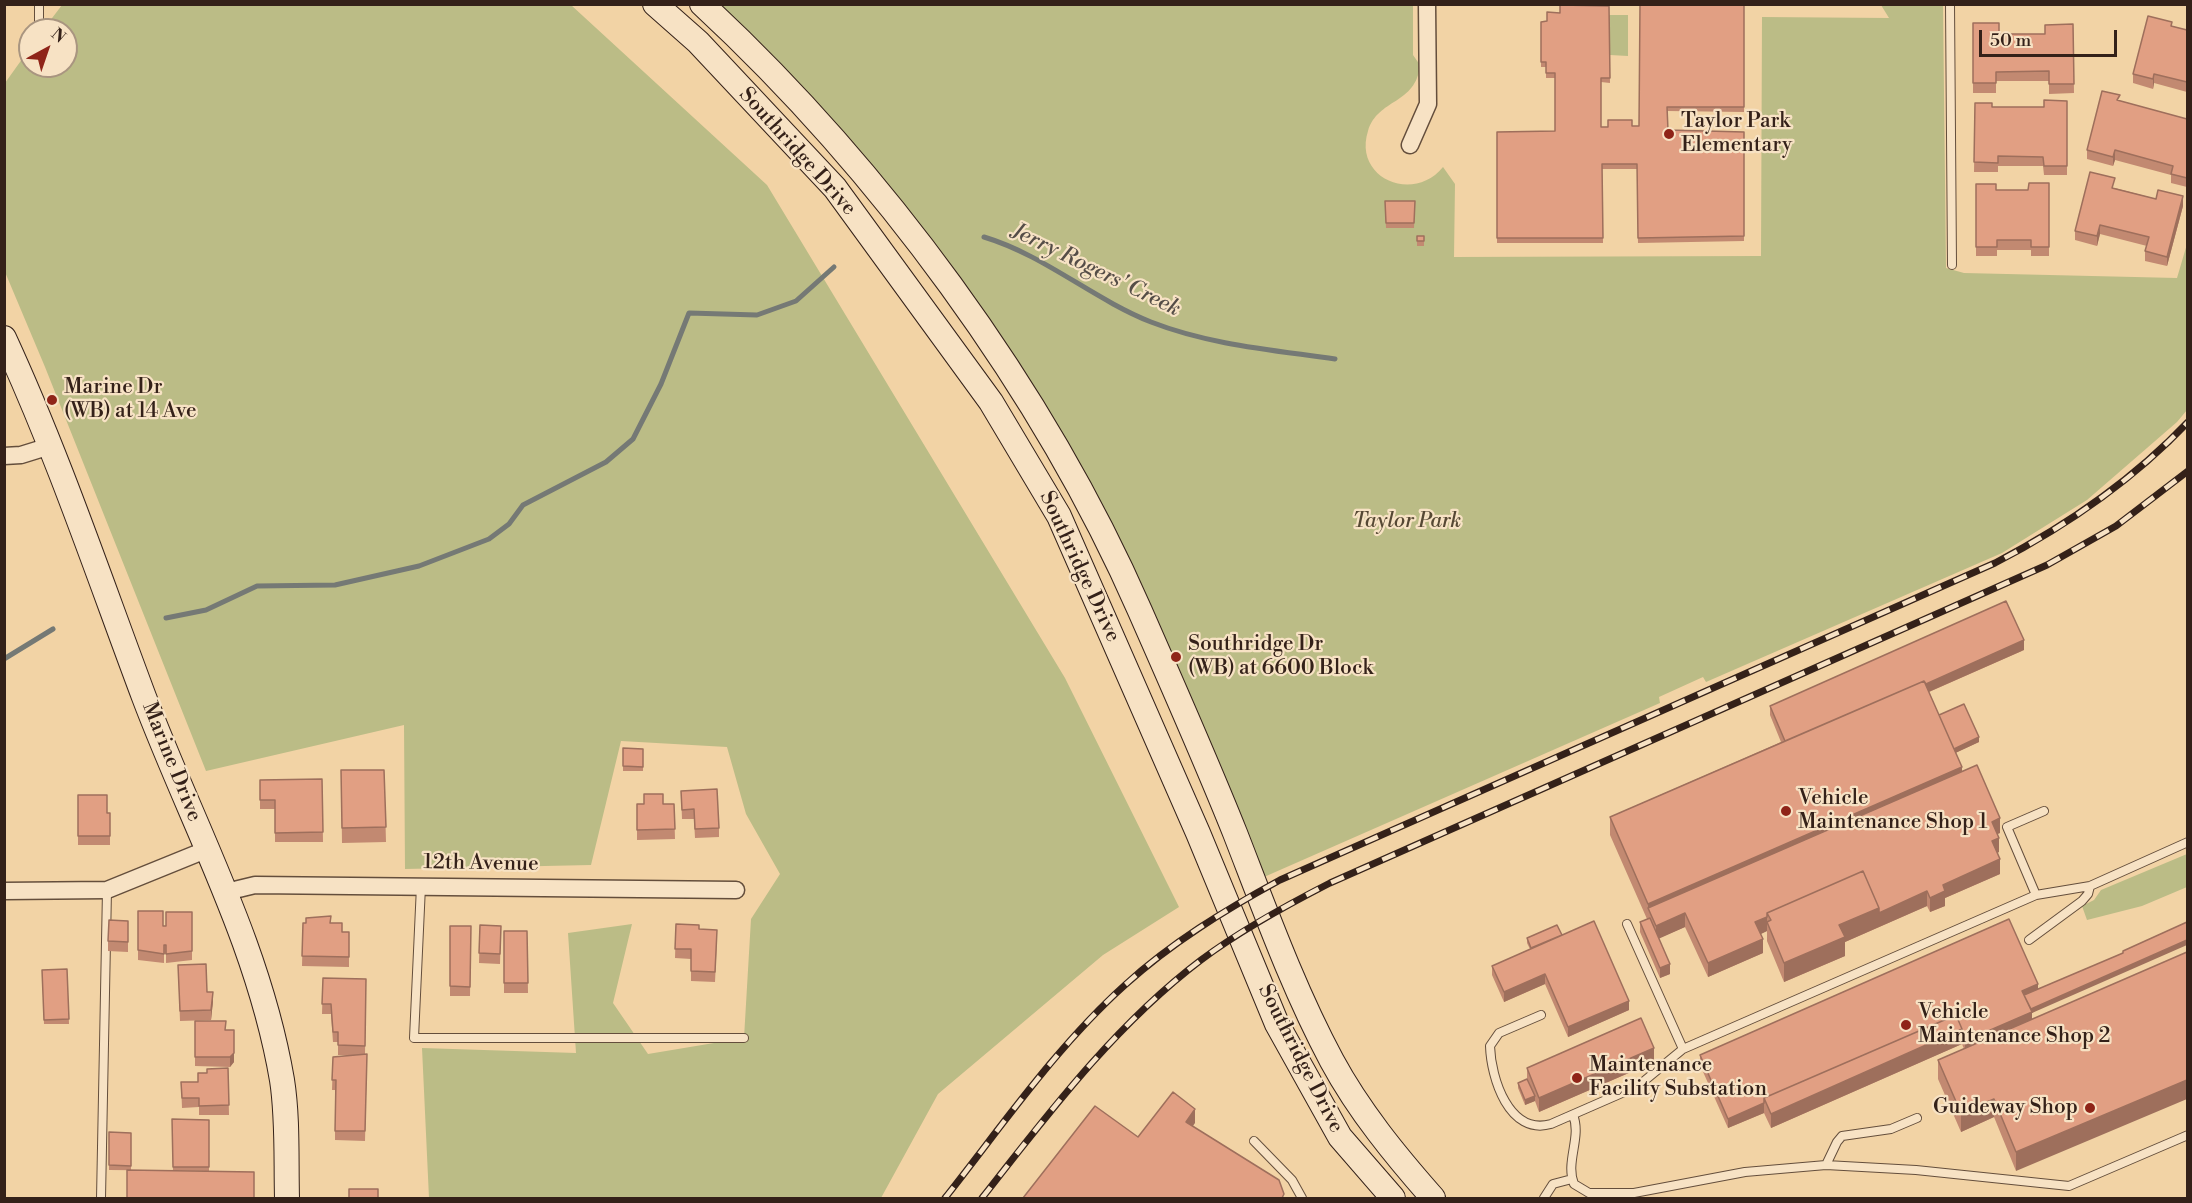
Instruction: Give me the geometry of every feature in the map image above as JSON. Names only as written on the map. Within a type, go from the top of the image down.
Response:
[{"type":"main road","name":"Southridge Drive","points":[[655,4],[698,42],[835,188],[991,402],[1059,516],[1198,832],[1277,1024],[1340,1137],[1388,1196]]},
{"type":"main road","name":"Southridge Drive","points":[[702,4],[741,41],[827,133],[915,236],[1005,365],[1065,463],[1107,541],[1134,598],[1226,811],[1299,992],[1333,1064],[1370,1122],[1433,1198]]},
{"type":"main road","name":"Marine Drive","points":[[4,338],[50,446],[145,698],[226,892],[266,1012],[282,1081],[287,1198]]},
{"type":"main road","points":[[1388,1196],[1418,1198]]},
{"type":"street","points":[[1410,145],[1428,104],[1427,4]]},
{"type":"street","points":[[4,456],[21,455],[50,446]]},
{"type":"street","points":[[4,891],[107,890],[208,849]]},
{"type":"street","name":"12th Avenue","points":[[226,892],[249,885],[736,890]]},
{"type":"lane","points":[[1950,4],[1952,265]]},
{"type":"lane","points":[[2037,895],[2007,827],[2044,812]]},
{"type":"lane","points":[[1541,1015],[1492,1039],[1490,1046],[1493,1074],[1507,1104],[1530,1124],[1546,1126],[1638,1086],[1683,1049],[2037,895],[2090,886],[2187,842]]},
{"type":"lane","points":[[421,886],[414,1038],[744,1038]]},
{"type":"lane","points":[[2029,940],[2082,901],[2088,894],[2090,886]]},
{"type":"lane","points":[[101,1198],[107,890]]},
{"type":"lane","points":[[1627,924],[1683,1049]]},
{"type":"lane","points":[[1573,1115],[1576,1127],[1572,1179],[1577,1188],[1589,1193],[1617,1194],[1745,1172],[1826,1165],[1916,1170],[2069,1186],[2187,1135]]},
{"type":"lane","points":[[1826,1165],[1842,1136],[1891,1130],[1917,1118]]},
{"type":"lane","points":[[1254,1141],[1292,1180],[1302,1198]]},
{"type":"lane","points":[[1544,1198],[1552,1184],[1572,1179]]},
{"type":"green space","points":[[62,5],[571,5],[767,185],[1065,678],[1179,907],[1103,955],[938,1094],[881,1198],[429,1198],[422,1048],[576,1053],[568,933],[632,924],[613,1003],[648,1054],[744,1038],[751,919],[780,874],[746,814],[727,747],[621,741],[591,865],[405,869],[404,725],[206,771],[5,272],[5,83],[18,65],[18,78],[78,78],[78,18],[52,18]]},
{"type":"green space","name":"Taylor Park","points":[[720,5],[1413,5],[1413,55],[1420,65],[1417,78],[1412,88],[1373,120],[1368,131],[1366,148],[1369,162],[1377,173],[1402,184],[1417,184],[1431,178],[1443,167],[1455,184],[1454,257],[1761,256],[1762,17],[1889,18],[1881,5],[1943,5],[1946,268],[1964,273],[2177,278],[2187,244],[2187,410],[2177,422],[2087,500],[2002,553],[1706,682],[1703,677],[1659,697],[1660,703],[1264,877],[1184,680],[1108,518],[975,299],[912,214],[850,139],[776,59]]},
{"type":"green space","points":[[1609,15],[1628,15],[1628,56],[1610,55]]},
{"type":"green space","points":[[2187,854],[2187,887],[2142,906],[2087,920],[2082,906],[2094,900],[2101,890]]},
{"type":"building","points":[[1640,4],[1744,4],[1744,107],[1667,107],[1668,130],[1744,132],[1744,236],[1638,238],[1637,164],[1602,164],[1603,238],[1497,238],[1497,132],[1555,131],[1555,73],[1546,73],[1546,62],[1541,62],[1541,22],[1547,21],[1547,12],[1560,13],[1560,5],[1609,6],[1610,78],[1601,78],[1601,127],[1608,127],[1608,120],[1632,120],[1632,126],[1639,126]]},
{"type":"building","points":[[2148,16],[2172,22],[2171,26],[2187,30],[2187,82],[2154,74],[2153,79],[2133,74]]},
{"type":"building","points":[[1973,23],[1999,23],[1999,34],[2045,34],[2045,25],[2073,24],[2074,84],[2049,84],[2049,71],[1996,72],[1996,83],[1973,83]]},
{"type":"building","points":[[2102,91],[2120,95],[2117,100],[2187,119],[2187,178],[2171,174],[2173,166],[2115,150],[2113,157],[2087,150]]},
{"type":"building","points":[[2044,100],[2067,101],[2067,166],[2044,166],[2043,157],[1998,156],[1998,163],[1974,162],[1975,103],[1992,103],[1992,107],[2044,107]]},
{"type":"building","points":[[2090,172],[2115,178],[2112,188],[2156,199],[2158,190],[2183,196],[2167,257],[2145,251],[2149,237],[2100,225],[2097,236],[2075,231]]},
{"type":"building","points":[[2029,183],[2049,183],[2049,247],[2031,247],[2031,240],[1997,240],[1997,247],[1976,247],[1976,184],[1996,184],[1996,190],[2028,190]]},
{"type":"building","points":[[1385,201],[1415,201],[1414,223],[1386,223]]},
{"type":"building","points":[[1417,236],[1424,236],[1424,241],[1417,241]]},
{"type":"building","points":[[2006,601],[2024,640],[1926,684],[1924,681],[1785,741],[1770,706]]},
{"type":"building","name":"Vehicle Maintenance Shop 1","points":[[1924,681],[1962,767],[1648,904],[1610,817]]},
{"type":"building","points":[[1964,704],[1979,737],[1954,749],[1939,715]]},
{"type":"building","points":[[623,748],[643,749],[643,767],[623,766]]},
{"type":"building","points":[[1977,765],[2000,818],[1992,822],[1999,838],[1992,841],[2000,859],[1943,885],[1945,891],[1930,898],[1927,891],[1879,913],[1863,871],[1767,913],[1767,917],[1755,922],[1763,939],[1708,963],[1685,913],[1656,926],[1648,908]]},
{"type":"building","points":[[341,770],[384,770],[386,827],[342,828]]},
{"type":"building","points":[[322,779],[323,832],[275,833],[275,800],[260,800],[260,780]]},
{"type":"building","points":[[717,789],[719,828],[695,829],[694,809],[682,810],[681,791]]},
{"type":"building","points":[[644,794],[663,794],[663,804],[674,804],[675,829],[637,830],[637,804],[644,804]]},
{"type":"building","points":[[78,795],[107,795],[110,836],[78,836]]},
{"type":"building","points":[[1863,871],[1879,908],[1839,925],[1845,937],[1784,963],[1767,922],[1771,920],[1767,913]]},
{"type":"building","points":[[138,911],[163,911],[163,926],[166,926],[166,912],[192,912],[192,951],[166,954],[166,945],[164,945],[164,954],[138,950]]},
{"type":"building","points":[[331,916],[330,923],[342,923],[342,932],[349,932],[349,957],[302,956],[303,923],[306,923],[306,918]]},
{"type":"building","points":[[1650,918],[1670,964],[1660,968],[1640,922]]},
{"type":"building","name":"Vehicle Maintenance Shop 2","points":[[2009,919],[2038,984],[2022,991],[2032,1012],[1965,1041],[1956,1015],[1764,1098],[1764,1103],[1728,1119],[1700,1055]]},
{"type":"building","points":[[109,920],[128,921],[128,942],[108,941]]},
{"type":"building","points":[[1594,921],[1629,1001],[1568,1027],[1545,974],[1504,992],[1492,966]]},
{"type":"building","points":[[2187,922],[2187,940],[2031,1009],[2024,995],[2123,953]]},
{"type":"building","points":[[676,924],[699,925],[699,929],[717,930],[715,972],[691,971],[691,949],[675,949]]},
{"type":"building","points":[[480,925],[501,926],[500,954],[479,953]]},
{"type":"building","points":[[1557,925],[1562,935],[1531,948],[1527,938]]},
{"type":"building","points":[[450,926],[471,926],[470,987],[450,986]]},
{"type":"building","points":[[504,931],[527,931],[528,983],[504,983]]},
{"type":"building","points":[[2187,952],[2187,1080],[2016,1152],[1994,1099],[1961,1113],[1938,1060]]},
{"type":"building","points":[[206,964],[207,992],[213,992],[211,1010],[180,1011],[178,965]]},
{"type":"building","points":[[67,969],[69,1019],[44,1020],[42,970]]},
{"type":"building","points":[[323,978],[366,979],[365,1046],[338,1045],[338,1032],[333,1032],[331,1004],[322,1004]]},
{"type":"building","points":[[1956,1015],[1962,1029],[1771,1114],[1764,1098]]},
{"type":"building","points":[[1641,1018],[1654,1048],[1539,1098],[1527,1068]]},
{"type":"building","points":[[195,1021],[226,1021],[225,1030],[234,1030],[234,1053],[230,1057],[195,1057]]},
{"type":"building","points":[[367,1054],[365,1131],[335,1131],[336,1080],[332,1080],[333,1057]]},
{"type":"building","points":[[228,1068],[229,1105],[199,1106],[199,1098],[182,1098],[181,1082],[198,1082],[198,1073],[207,1073],[207,1069]]},
{"type":"building","points":[[1527,1079],[1535,1096],[1525,1100],[1518,1083]]},
{"type":"building","points":[[1173,1092],[1195,1109],[1186,1122],[1279,1180],[1284,1194],[1282,1198],[1023,1198],[1095,1106],[1138,1137]]},
{"type":"building","points":[[172,1119],[209,1120],[209,1167],[173,1167]]},
{"type":"building","points":[[109,1132],[131,1133],[131,1166],[109,1165]]},
{"type":"building","points":[[127,1170],[254,1172],[254,1198],[127,1198]]},
{"type":"building","points":[[349,1189],[378,1189],[378,1198],[349,1198]]},
{"type":"waterway","name":"Jerry Rogers' Creek","points":[[984,237],[1027,255],[1109,302],[1173,330],[1242,346],[1335,359]]},
{"type":"waterway","name":"Jerry Rogers' Creek","points":[[166,618],[206,610],[257,586],[335,585],[419,566],[489,539],[509,524],[523,505],[606,462],[633,439],[661,384],[689,313],[757,315],[796,301],[834,267]]},
{"type":"waterway","name":"Jerry Rogers' Creek","points":[[4,659],[53,629]]},
{"type":"railway","points":[[945,1198],[1030,1088],[1100,1009],[1161,955],[1219,915],[1280,880],[1995,563],[2047,534],[2097,501],[2144,464],[2188,422]]},
{"type":"railway","points":[[982,1198],[1057,1103],[1139,1013],[1201,960],[1248,929],[1330,883],[2047,565],[2116,526],[2188,471]]},
{"type":"place","name":"Taylor Park Elementary","points":[[1669,134]]},
{"type":"place","name":"Marine Dr (WB) at 14 Ave","points":[[52,400]]},
{"type":"place","name":"Southridge Dr (WB) at 6600 Block","points":[[1176,657]]},
{"type":"place","name":"Vehicle Maintenance Shop 1","points":[[1786,811]]},
{"type":"place","name":"Vehicle Maintenance Shop 2","points":[[1906,1025]]},
{"type":"place","name":"Maintenance Facility Substation","points":[[1577,1078]]},
{"type":"place","name":"Guideway Shop","points":[[2090,1108]]}]
